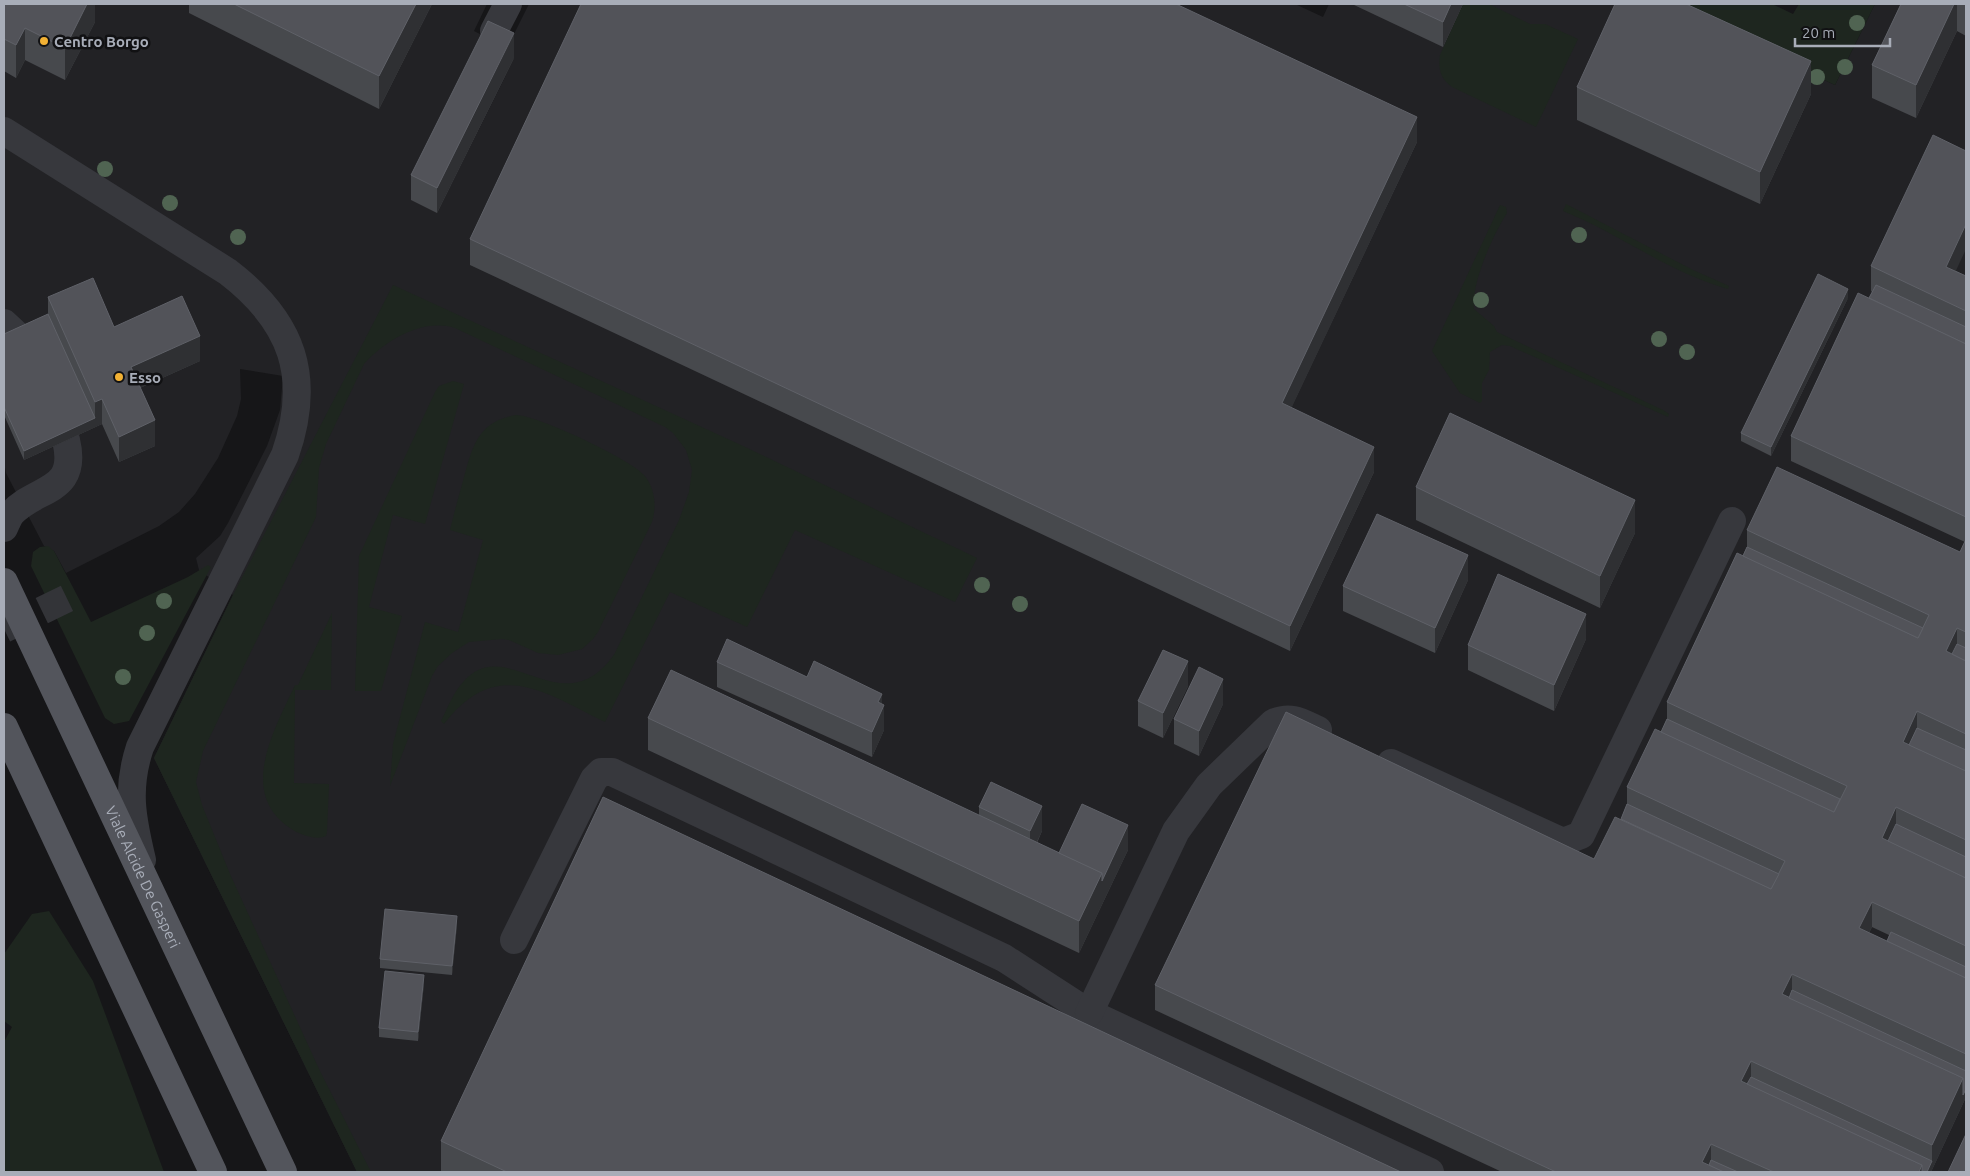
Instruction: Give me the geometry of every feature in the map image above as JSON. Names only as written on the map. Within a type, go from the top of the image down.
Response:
[{"type":"main road","name":"Viale Alcide De Gasperi","points":[[4,582],[148,883],[283,1172]]},
{"type":"main road","points":[[4,727],[213,1172]]},
{"type":"lane","points":[[494,30],[508,4]]},
{"type":"lane","points":[[4,131],[228,272],[251,290],[268,309],[282,330],[292,352],[296,372],[296,416],[285,455],[135,760],[130,793],[132,818],[148,883]]},
{"type":"lane","points":[[4,528],[11,515],[24,504],[48,492],[63,478],[69,461],[66,440]]},
{"type":"lane","points":[[1368,752],[1563,842],[1581,835],[1732,521]]},
{"type":"lane","points":[[1089,1013],[1166,848],[1210,785],[1273,723],[1284,718],[1296,720],[1341,740]]},
{"type":"lane","points":[[514,940],[594,779],[601,772],[612,772],[1004,958],[1089,1013],[1430,1172]]},
{"type":"shaded area","points":[[4,4],[487,4],[474,31],[507,48],[529,4],[1295,4],[1323,17],[1329,4],[1659,4],[1835,85],[1875,4],[1966,4],[1966,1172],[357,1172],[154,758],[233,595],[199,570],[196,558],[220,536],[267,446],[280,410],[283,376],[240,369],[241,399],[237,416],[218,458],[195,494],[179,512],[159,526],[66,573],[54,551],[44,546],[6,473],[4,462]]},
{"type":"shaded area","points":[[1463,4],[1489,4],[1530,24],[1545,24],[1578,39],[1536,127],[1452,87],[1442,77],[1439,64],[1440,55]]},
{"type":"shaded area","points":[[1659,4],[1772,4],[1793,14],[1799,4],[1875,4],[1835,85]]},
{"type":"shaded area","points":[[1566,204],[1693,270],[1729,286],[1728,289],[1685,273],[1604,230],[1563,211]]},
{"type":"shaded area","points":[[1500,205],[1506,207],[1507,213],[1479,273],[1474,298],[1474,309],[1494,326],[1497,332],[1663,410],[1669,414],[1668,417],[1510,346],[1502,345],[1490,352],[1489,370],[1482,383],[1482,401],[1480,403],[1460,393],[1432,351]]},
{"type":"shaded area","points":[[393,285],[743,446],[977,558],[955,602],[795,530],[747,627],[670,592],[605,722],[541,692],[521,686],[502,686],[483,691],[463,703],[444,724],[441,721],[457,690],[464,681],[481,669],[499,667],[556,682],[576,683],[596,674],[615,653],[679,520],[689,492],[692,470],[686,450],[673,433],[665,427],[455,328],[430,326],[405,333],[373,355],[364,364],[326,444],[319,468],[316,517],[203,751],[196,782],[202,805],[230,874],[319,1069],[371,1172],[357,1172],[154,758],[233,595]]},
{"type":"shaded area","points":[[453,381],[464,384],[425,524],[393,515],[369,607],[402,616],[381,691],[355,691],[359,556],[435,392],[439,386]]},
{"type":"shaded area","points":[[516,415],[543,422],[583,439],[621,459],[644,475],[653,491],[655,504],[652,522],[598,632],[582,649],[558,655],[538,653],[509,640],[469,642],[452,653],[438,666],[432,676],[390,786],[393,744],[425,622],[458,632],[483,540],[450,530],[473,447],[484,430],[493,423]]},
{"type":"shaded area","points":[[48,546],[54,551],[91,622],[188,577],[208,565],[211,567],[129,721],[114,724],[105,718],[31,566],[33,552],[40,547]]},
{"type":"shaded area","points":[[332,613],[331,690],[295,690],[294,783],[329,784],[327,832],[326,836],[317,838],[293,830],[274,813],[266,797],[263,779],[265,760],[278,721],[295,685],[298,685]]},
{"type":"shaded area","points":[[49,911],[93,981],[164,1172],[4,1172],[4,1042],[12,1027],[4,1021],[4,954],[32,914]]},
{"type":"building","points":[[4,4],[87,4],[65,48],[25,28],[16,45],[4,39]]},
{"type":"building","points":[[234,4],[416,4],[379,76]]},
{"type":"building","points":[[581,4],[1176,4],[1417,117],[1282,403],[1374,447],[1290,626],[470,239]]},
{"type":"building","points":[[1404,4],[1451,4],[1443,22]]},
{"type":"building","points":[[1615,4],[1686,4],[1811,61],[1760,172],[1577,87]]},
{"type":"building","points":[[1901,4],[1954,4],[1916,85],[1872,65]]},
{"type":"building","points":[[488,21],[514,33],[437,188],[411,175]]},
{"type":"building","points":[[1933,135],[1966,151],[1966,224],[1946,267],[1966,276],[1966,311],[1871,266]]},
{"type":"building","points":[[1818,274],[1848,289],[1771,447],[1741,433]]},
{"type":"building","name":"Esso","points":[[93,278],[114,327],[182,296],[200,336],[131,367],[155,420],[119,437],[102,399],[95,402],[48,297]]},
{"type":"building","points":[[1876,285],[1966,327],[1966,344],[1869,298]]},
{"type":"building","points":[[1858,293],[1966,344],[1966,517],[1791,436]]},
{"type":"building","points":[[48,314],[95,418],[24,451],[4,407],[4,334]]},
{"type":"building","points":[[1450,413],[1635,500],[1600,576],[1416,487]]},
{"type":"building","points":[[1777,467],[1960,552],[1966,539],[1966,632],[1957,628],[1946,651],[1966,661],[1966,734],[1917,711],[1903,742],[1966,771],[1966,840],[1896,807],[1882,838],[1966,878],[1966,946],[1872,902],[1859,928],[1966,978],[1966,1054],[1792,974],[1782,994],[1963,1078],[1932,1145],[1751,1061],[1741,1081],[1922,1165],[1919,1172],[1774,1172],[1711,1144],[1702,1162],[1724,1172],[1556,1172],[1155,985],[1286,712],[1594,859],[1615,817],[1771,889],[1785,861],[1627,787],[1655,729],[1834,812],[1847,786],[1667,702],[1737,553],[1918,638],[1929,615],[1747,530]]},
{"type":"building","points":[[1377,514],[1468,555],[1435,628],[1343,586]]},
{"type":"building","points":[[1747,547],[1923,628],[1918,638],[1743,556]]},
{"type":"building","points":[[1498,574],[1586,614],[1554,685],[1468,645]]},
{"type":"building","points":[[727,639],[807,677],[814,661],[882,694],[878,702],[884,705],[872,732],[717,662]]},
{"type":"building","points":[[1957,644],[1966,648],[1966,661],[1952,654]]},
{"type":"building","points":[[1163,650],[1188,661],[1163,713],[1138,701]]},
{"type":"building","points":[[1199,667],[1223,679],[1199,731],[1174,719]]},
{"type":"building","points":[[671,670],[1102,873],[1079,921],[648,718]]},
{"type":"building","points":[[1667,719],[1840,799],[1834,812],[1661,732]]},
{"type":"building","points":[[1917,728],[1966,750],[1966,771],[1909,745]]},
{"type":"building","points":[[991,782],[1042,806],[1030,831],[979,807]]},
{"type":"building","points":[[603,797],[1401,1172],[507,1172],[441,1141]]},
{"type":"building","points":[[1082,804],[1128,825],[1102,881],[1102,873],[1059,853]]},
{"type":"building","points":[[1627,804],[1779,874],[1771,889],[1621,819]]},
{"type":"building","points":[[1896,824],[1966,857],[1966,878],[1888,841]]},
{"type":"building","points":[[385,909],[457,916],[452,966],[380,959]]},
{"type":"building","points":[[1891,932],[1966,967],[1966,978],[1887,941]]},
{"type":"building","points":[[385,971],[424,975],[418,1032],[379,1028]]},
{"type":"building","points":[[1792,990],[1966,1071],[1966,1089],[1963,1095],[1963,1078],[1789,998]]},
{"type":"building","points":[[1751,1077],[1932,1161],[1927,1172],[1922,1172],[1922,1165],[1747,1084]]},
{"type":"building","points":[[1966,1134],[1966,1172],[1948,1172]]},
{"type":"building","points":[[1711,1160],[1738,1172],[1724,1172],[1709,1165]]},
{"type":"tunnel","points":[[4,629],[76,594]]},
{"type":"place","name":"Centro Borgo","points":[[44,41]]},
{"type":"place","name":"Esso","points":[[119,377]]}]
